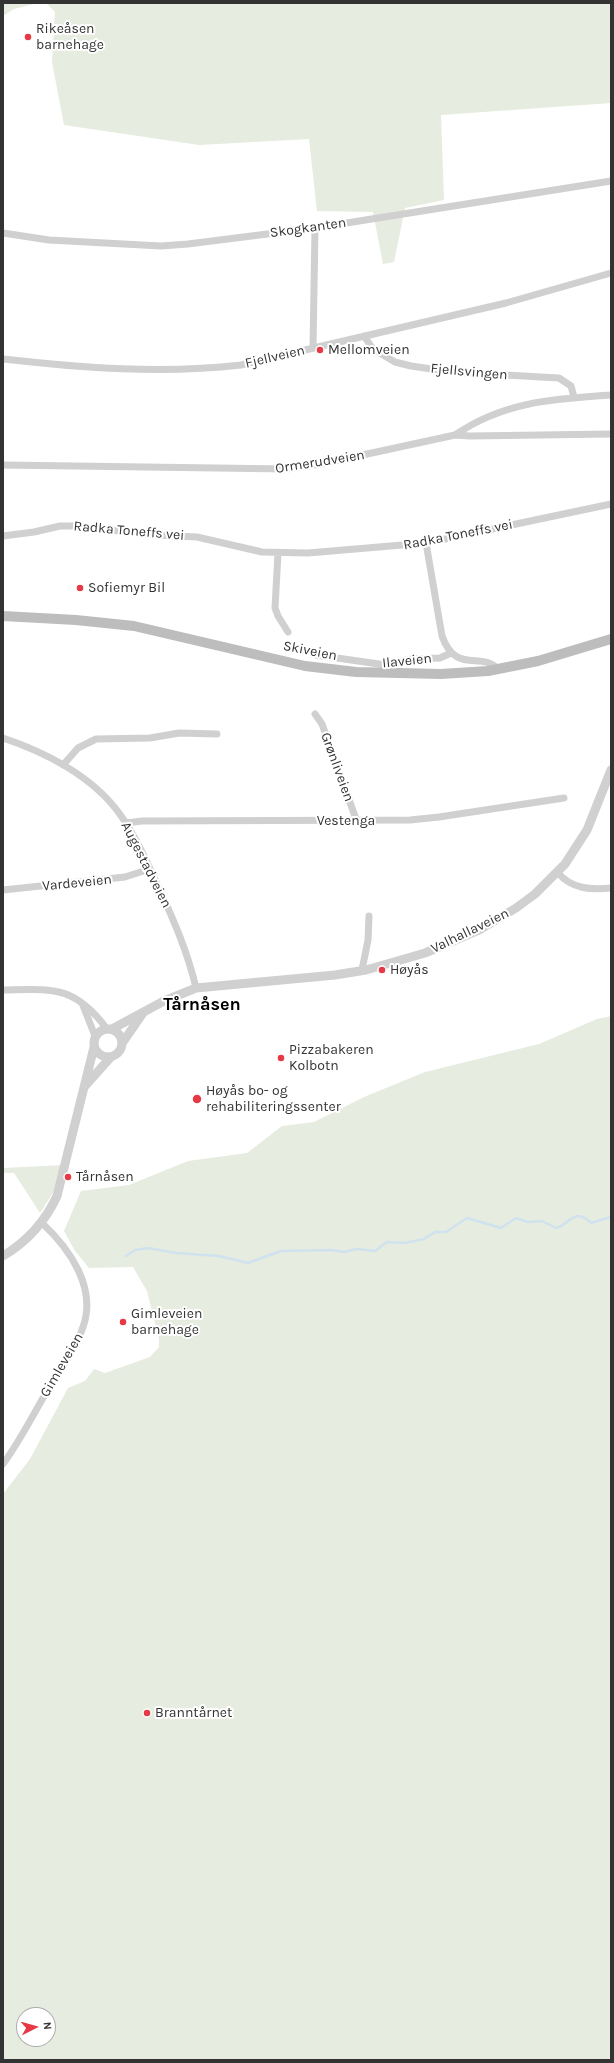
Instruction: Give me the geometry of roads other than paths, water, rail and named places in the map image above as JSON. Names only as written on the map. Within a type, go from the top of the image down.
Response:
[{"type":"main road","name":"Skiveien","points":[[3,616],[76,620],[134,626],[330,670],[441,674],[498,669],[538,661],[611,639]]},
{"type":"street","name":"Skogkanten","points":[[3,233],[32,238],[161,246],[188,244],[315,228],[611,181]]},
{"type":"street","points":[[313,348],[315,228]]},
{"type":"street","name":"Fjellveien","points":[[3,359],[131,369],[215,368],[241,365],[506,303],[611,273]]},
{"type":"street","name":"Fjellsvingen","points":[[364,336],[373,348],[395,362],[452,372],[560,378],[571,386],[574,397]]},
{"type":"street","points":[[455,434],[468,426],[506,409],[532,402],[574,397],[611,395]]},
{"type":"street","name":"Ormerudveien","points":[[3,465],[287,469],[329,463],[455,434],[470,436],[611,434]]},
{"type":"street","name":"Radka Toneffs vei","points":[[3,536],[34,532],[60,526],[76,526],[154,535],[197,537],[244,549],[278,553],[426,543],[611,504]]},
{"type":"street","name":"Ilaveien","points":[[426,543],[442,636],[451,653],[459,659],[493,664],[498,669]]},
{"type":"street","points":[[278,553],[275,608],[288,632]]},
{"type":"street","name":"Ilaveien","points":[[316,654],[386,665],[412,659],[440,658],[451,653]]},
{"type":"street","name":"Grønliveien","points":[[315,714],[322,724],[358,822]]},
{"type":"street","points":[[63,765],[78,748],[96,739],[150,738],[180,733],[216,734]]},
{"type":"street","name":"Augestadveien","points":[[3,738],[21,744],[63,765],[85,780],[107,799],[126,823],[150,869],[182,939],[196,988]]},
{"type":"street","name":"Valhallaveien","points":[[109,1029],[143,1013],[173,996],[196,988],[335,975],[362,970],[426,953],[480,929],[521,905],[546,885],[558,872],[574,852],[587,830],[611,770]]},
{"type":"street","name":"Vestenga","points":[[126,823],[142,821],[358,822],[439,818],[564,798]]},
{"type":"street","name":"Vardeveien","points":[[3,890],[125,877],[150,869]]},
{"type":"street","points":[[558,872],[564,880],[574,886],[590,889],[611,888]]},
{"type":"street","points":[[362,970],[368,940],[370,916]]},
{"type":"street","points":[[3,990],[56,990],[69,994],[94,1012],[109,1029],[118,1032],[122,1042],[121,1050],[110,1058],[85,1086]]},
{"type":"street","points":[[3,1256],[24,1242],[42,1223],[53,1206],[61,1185],[94,1047],[95,1036],[82,1003]]},
{"type":"street","name":"Valhallaveien","points":[[122,1042],[143,1013]]},
{"type":"street","points":[[95,1036],[100,1031],[109,1029]]},
{"type":"street","points":[[94,1047],[100,1055],[110,1058]]},
{"type":"street","name":"Gimleveien","points":[[3,1464],[72,1349],[83,1327],[87,1310],[86,1290],[77,1267],[56,1238],[42,1223]]},
{"type":"waterway","points":[[126,1256],[135,1250],[148,1248],[176,1253],[219,1256],[248,1263],[281,1251],[331,1250],[344,1252],[356,1249],[375,1251],[387,1242],[405,1243],[424,1239],[435,1232],[446,1232],[467,1218],[501,1228],[516,1218],[528,1222],[542,1221],[556,1228],[560,1227],[572,1218],[580,1216],[591,1223],[611,1217]]},
{"type":"place","name":"Rikeåsen barnehage","points":[[28,37]]},
{"type":"place","name":"Mellomveien","points":[[320,350]]},
{"type":"place","name":"Sofiemyr Bil","points":[[80,588]]},
{"type":"place","name":"Høyås","points":[[382,970]]},
{"type":"place","name":"Pizzabakeren Kolbotn","points":[[281,1058]]},
{"type":"place","name":"Høyås bo- og rehabiliteringssenter","points":[[197,1099]]},
{"type":"place","name":"Tårnåsen","points":[[68,1177]]},
{"type":"place","name":"Gimleveien barnehage","points":[[123,1322]]},
{"type":"place","name":"Branntårnet","points":[[147,1713]]},
{"type":"district","name":"Tårnåsen","points":[[202,1005]]}]
